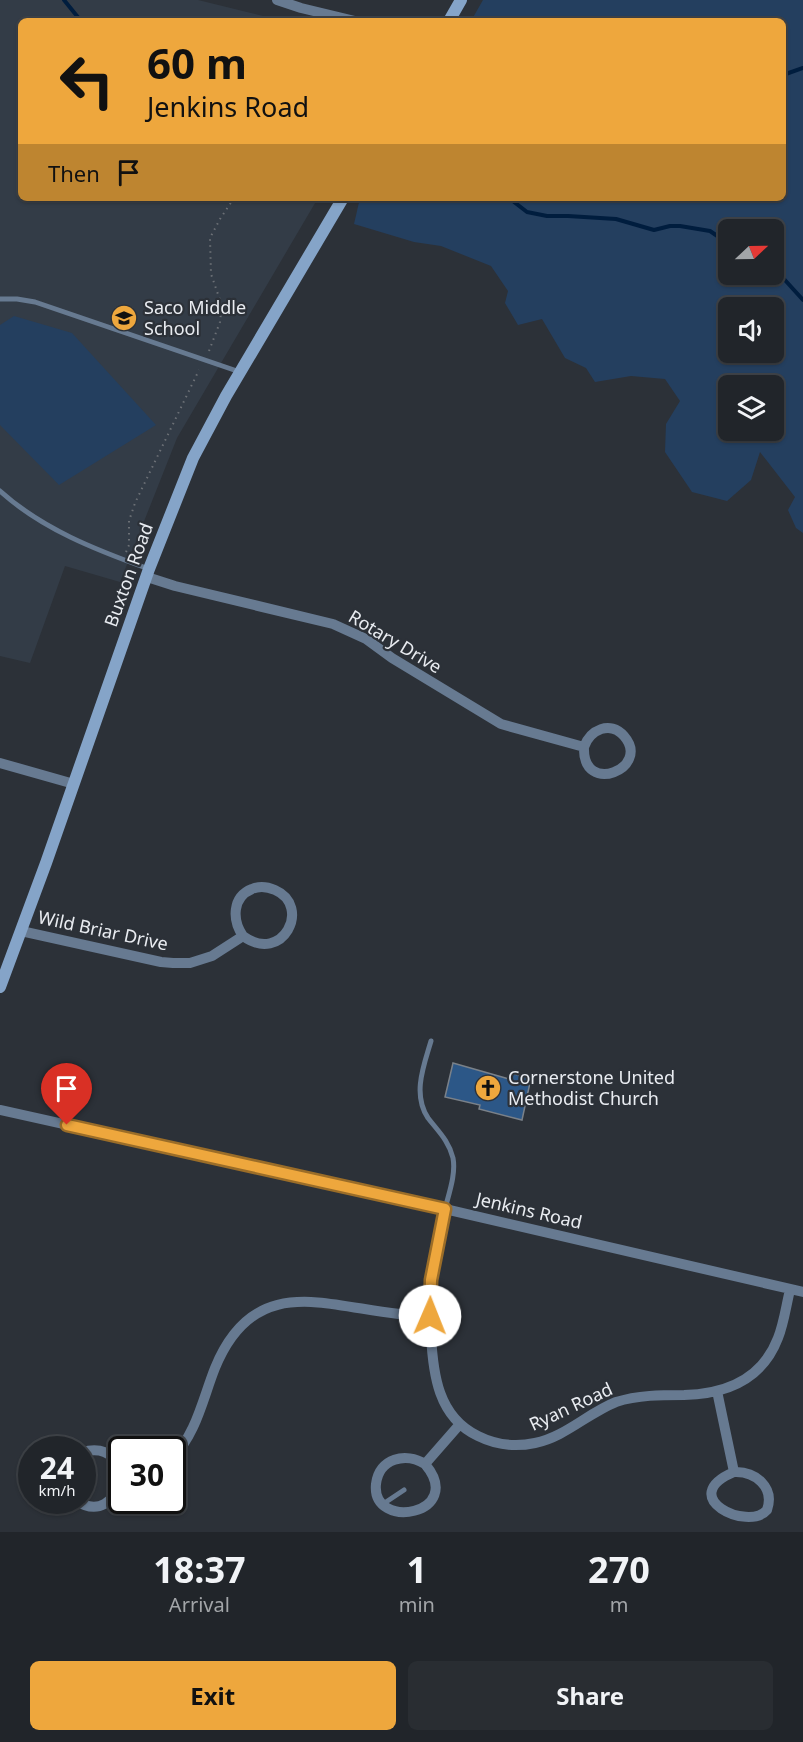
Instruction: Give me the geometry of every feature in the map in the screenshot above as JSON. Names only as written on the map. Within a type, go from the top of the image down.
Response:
[{"type":"main road","points":[[451,18],[461,0]]},
{"type":"main road","name":"Buxton Road","points":[[0,987],[148,573],[193,458],[337,201]]},
{"type":"street","points":[[277,0],[343,18]]},
{"type":"street","name":"Rotary Drive","points":[[148,573],[175,586],[333,624],[366,639],[402,664],[501,724],[584,747]]},
{"type":"street","points":[[607,728],[622,734],[630,747],[630,755],[623,768],[617,772],[602,774],[590,767],[583,754],[584,747],[592,733],[607,728]]},
{"type":"street","points":[[0,763],[74,784]]},
{"type":"street","points":[[261,887],[279,891],[286,898],[292,916],[291,926],[286,934],[270,944],[251,942],[243,936],[237,928],[235,910],[244,894],[261,887]]},
{"type":"street","name":"Wild Briar Drive","points":[[21,931],[173,963],[190,963],[212,956],[243,936]]},
{"type":"street","name":"Jenkins Road","points":[[0,1110],[445,1209],[803,1292]]},
{"type":"street","name":"Ryan Road","points":[[445,1209],[431,1280],[430,1316],[437,1385],[445,1405],[460,1424],[493,1442],[520,1445],[546,1440],[618,1402],[644,1396],[717,1392],[745,1381],[770,1355],[781,1329],[790,1290]]},
{"type":"street","points":[[186,1441],[227,1342],[243,1323],[264,1308],[281,1303],[302,1301],[384,1313],[430,1316]]},
{"type":"street","points":[[717,1392],[734,1472]]},
{"type":"street","points":[[425,1464],[460,1424]]},
{"type":"street","points":[[398,1458],[417,1459],[425,1464],[431,1471],[435,1488],[429,1505],[422,1511],[405,1516],[397,1515],[382,1504],[377,1496],[376,1486],[382,1468],[398,1458]]},
{"type":"street","points":[[725,1524],[713,1509],[714,1491],[718,1482],[725,1476],[734,1472],[743,1472],[752,1474],[766,1486],[768,1495],[766,1513],[760,1521],[743,1528]]},
{"type":"lane","points":[[0,299],[35,302],[240,372]]},
{"type":"lane","points":[[0,491],[24,510],[64,534],[148,573]]},
{"type":"lane","points":[[0,496],[10,500]]},
{"type":"lane","points":[[432,1041],[421,1074],[421,1097],[425,1111],[444,1137],[453,1157],[454,1171],[445,1209]]},
{"type":"lane","points":[[382,1504],[404,1490]]},
{"type":"path","points":[[209,351],[220,322],[221,312],[221,303],[211,274],[210,238],[232,201]]},
{"type":"path","points":[[124,560],[129,545],[129,521],[135,503],[199,370]]},
{"type":"shaded area","name":"Saco Middle School","points":[[0,0],[198,0],[271,18],[18,18],[18,201],[316,201],[177,438],[120,582],[65,566],[30,663],[0,656]]},
{"type":"shaded area","points":[[483,0],[803,0],[803,533],[796,528],[788,510],[795,497],[760,452],[751,480],[727,501],[692,492],[665,452],[666,424],[680,401],[665,379],[631,376],[595,382],[586,368],[565,358],[542,319],[518,325],[505,303],[508,291],[491,266],[441,246],[414,242],[354,224],[359,201],[786,201],[786,18],[473,18]]},
{"type":"shaded area","points":[[14,316],[72,333],[156,425],[59,485],[0,425],[0,325]]},
{"type":"building","name":"Cornerstone United Methodist Church","points":[[453,1063],[509,1079],[510,1073],[531,1078],[522,1120],[479,1109],[480,1105],[445,1097]]},
{"type":"waterway","points":[[64,0],[79,18]]},
{"type":"waterway","points":[[786,74],[803,68]]},
{"type":"waterway","points":[[513,201],[527,212],[547,216],[616,219],[654,230],[680,226],[710,231],[718,236]]},
{"type":"waterway","points":[[784,279],[803,300]]},
{"type":"place","name":"Saco Middle School","points":[[124,318]]},
{"type":"place","name":"Cornerstone United Methodist Church","points":[[488,1088]]},
{"type":"route","points":[[67,1125],[445,1209],[433,1264],[430,1316]]}]
